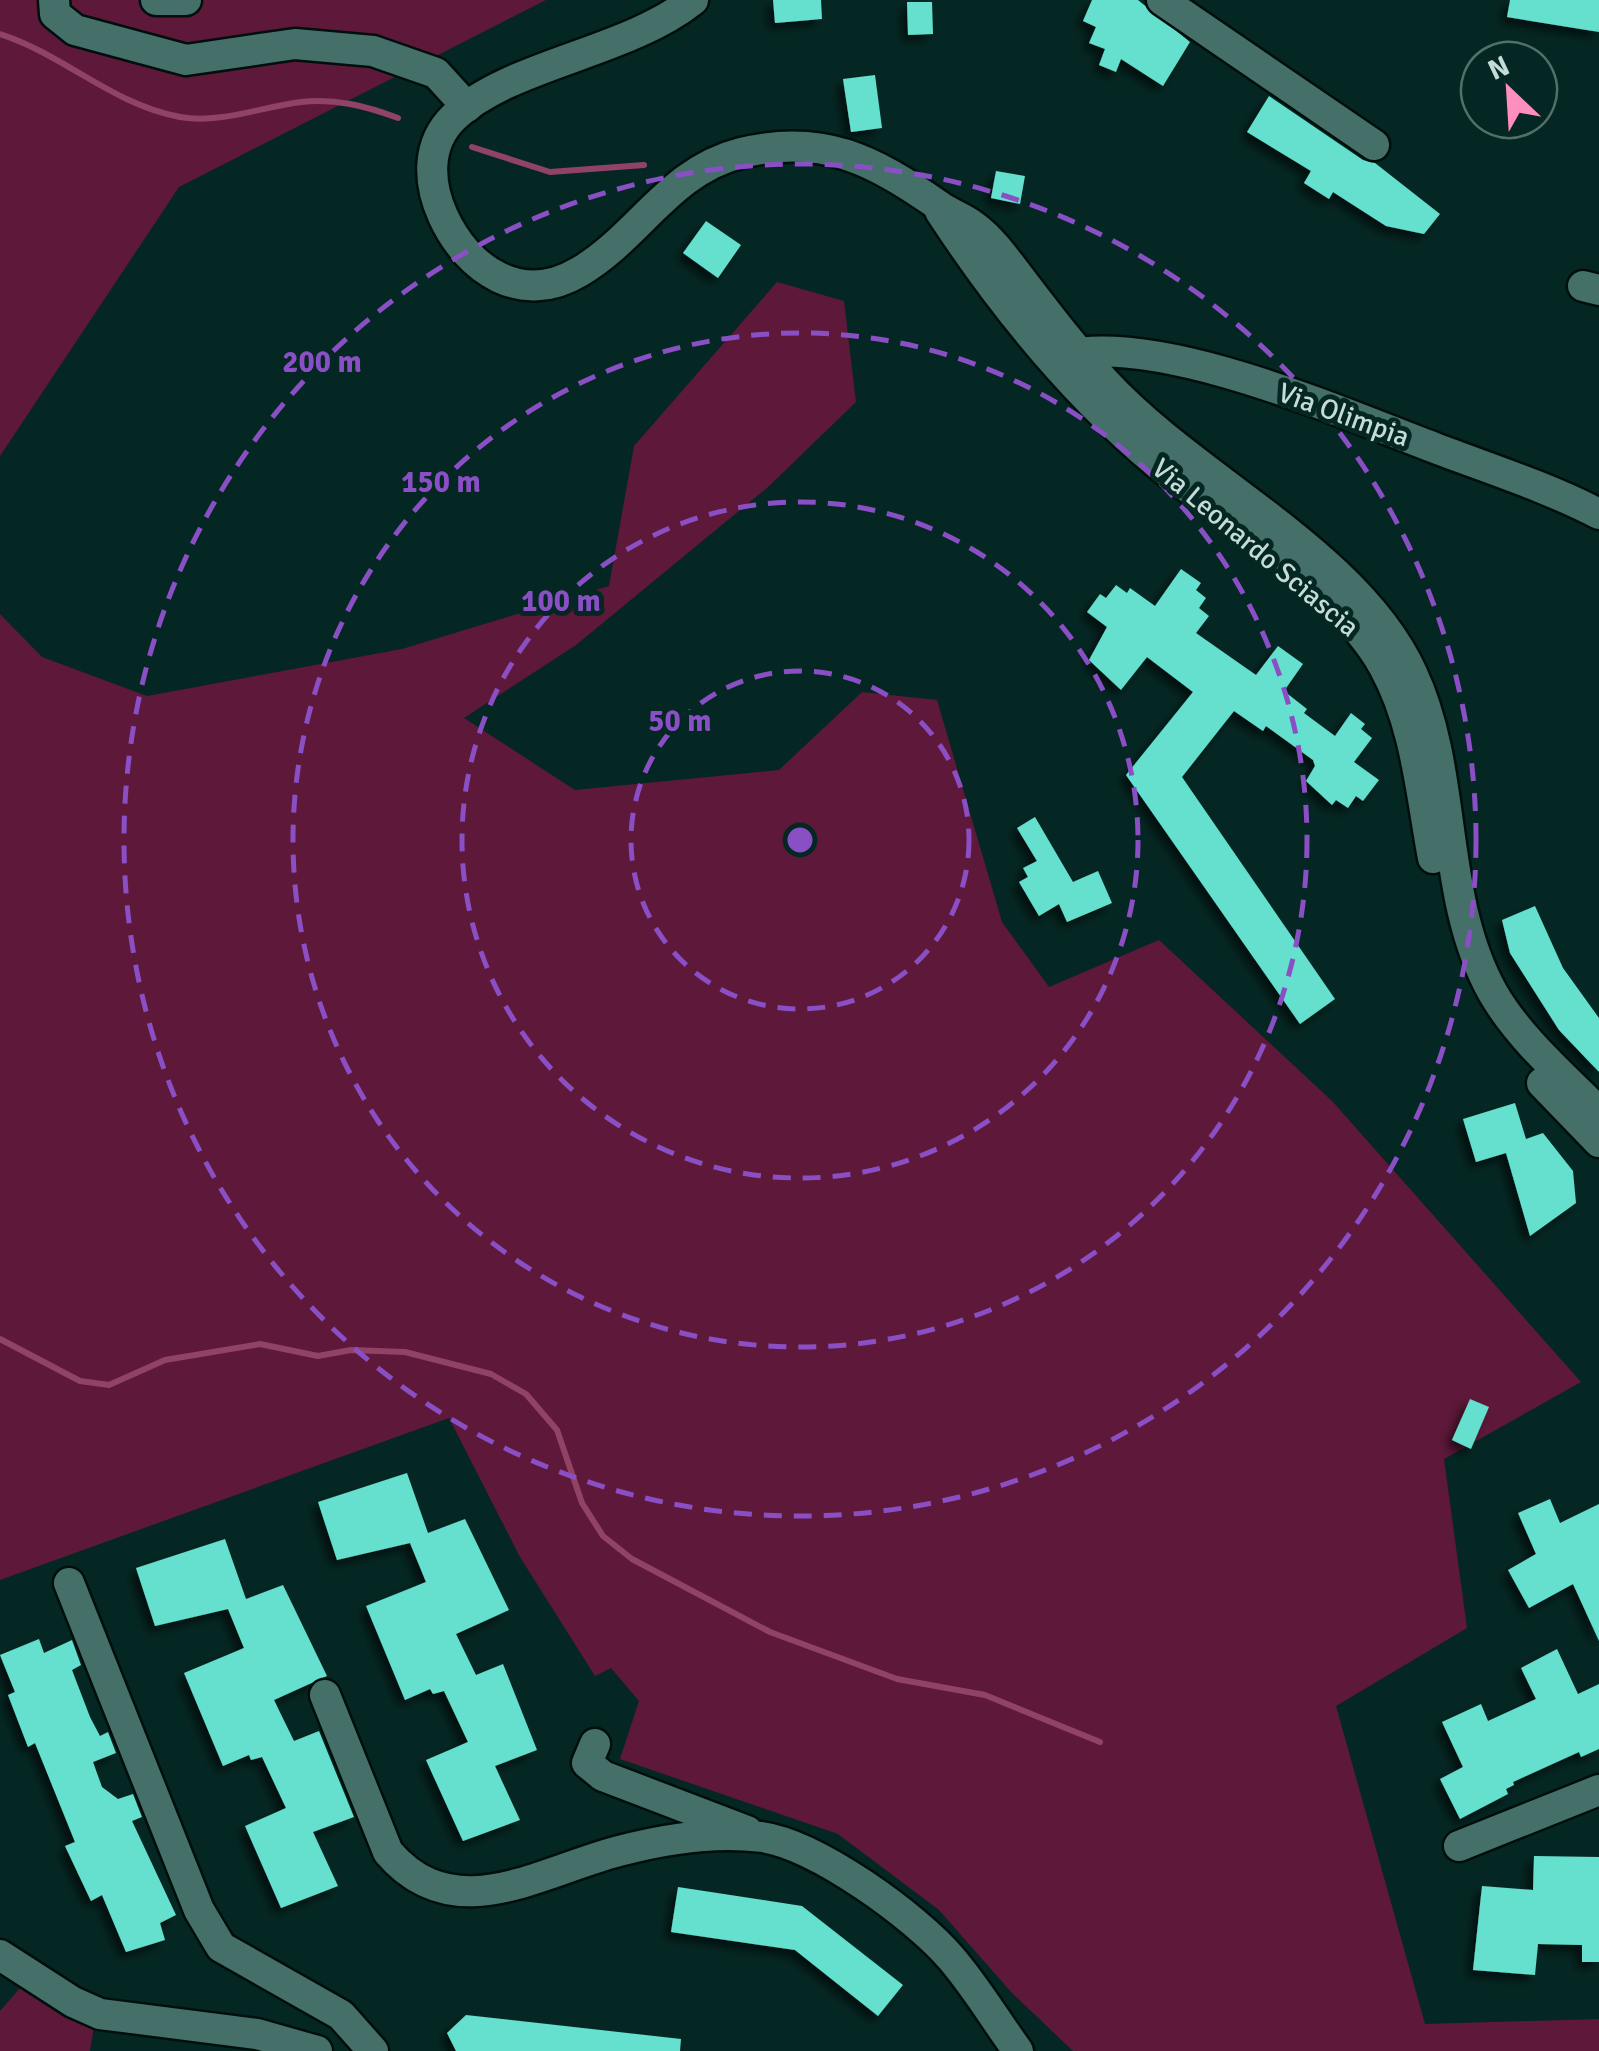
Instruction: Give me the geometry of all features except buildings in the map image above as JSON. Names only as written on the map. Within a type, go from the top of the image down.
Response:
[{"type":"street","points":[[54,0],[54,14],[75,30],[166,57],[204,60],[295,44],[387,55],[436,74],[467,107]]},
{"type":"street","points":[[156,0],[186,0]]},
{"type":"street","name":"Via Leonardo Sciascia","points":[[692,0],[646,28],[467,107],[437,142],[432,184],[445,221],[459,243],[481,268],[506,283],[544,286],[580,272],[692,173],[758,150],[807,147],[857,156],[898,176],[936,204],[960,242],[1066,355],[1110,422],[1201,482],[1271,538],[1361,598],[1402,653],[1427,713],[1464,915],[1485,976],[1520,1031],[1599,1112]]},
{"type":"street","points":[[1162,0],[1374,145]]},
{"type":"street","name":"Via Olimpia","points":[[1066,355],[1165,361],[1288,392],[1599,514]]},
{"type":"street","name":"Via Leonardo Sciascia","points":[[1271,538],[1344,614],[1383,664],[1406,719],[1444,918],[1466,984],[1505,1042],[1599,1142]]},
{"type":"street","points":[[69,1583],[199,1910],[220,1947],[341,2015],[373,2051]]},
{"type":"street","points":[[325,1695],[388,1852],[406,1872],[448,1891],[492,1892],[618,1851],[674,1839],[764,1837]]},
{"type":"street","points":[[594,1744],[588,1764],[603,1776],[822,1858],[928,1936],[951,1958],[1018,2051]]},
{"type":"street","points":[[1459,1846],[1599,1790]]},
{"type":"street","points":[[0,1955],[72,2002],[100,2014],[257,2034],[317,2051]]},
{"type":"shaded area","points":[[0,0],[546,0],[179,187],[0,456]]},
{"type":"shaded area","points":[[777,282],[844,301],[856,402],[768,487],[576,645],[464,718],[575,790],[779,770],[862,692],[937,700],[1002,922],[1049,987],[1159,940],[1333,1102],[1581,1382],[1444,1459],[1467,1628],[1336,1706],[1425,2024],[1599,2019],[1599,2051],[1073,2051],[1012,1993],[939,1910],[838,1834],[620,1759],[639,1701],[611,1668],[595,1676],[520,1557],[449,1418],[0,1580],[0,614],[42,657],[147,696],[402,649],[609,586],[634,446]]},
{"type":"shaded area","points":[[28,1979],[95,2019],[90,2051],[0,2051],[0,2011]]},
{"type":"waterway","points":[[0,34],[132,102],[180,117],[225,117],[286,104],[326,101],[398,118]]},
{"type":"waterway","points":[[472,147],[550,172],[644,165]]},
{"type":"waterway","points":[[0,1339],[80,1381],[109,1385],[165,1360],[260,1344],[318,1356],[351,1350],[405,1352],[491,1374],[526,1394],[557,1430],[582,1503],[603,1536],[632,1559],[770,1632],[897,1679],[985,1695],[1100,1742]]}]
